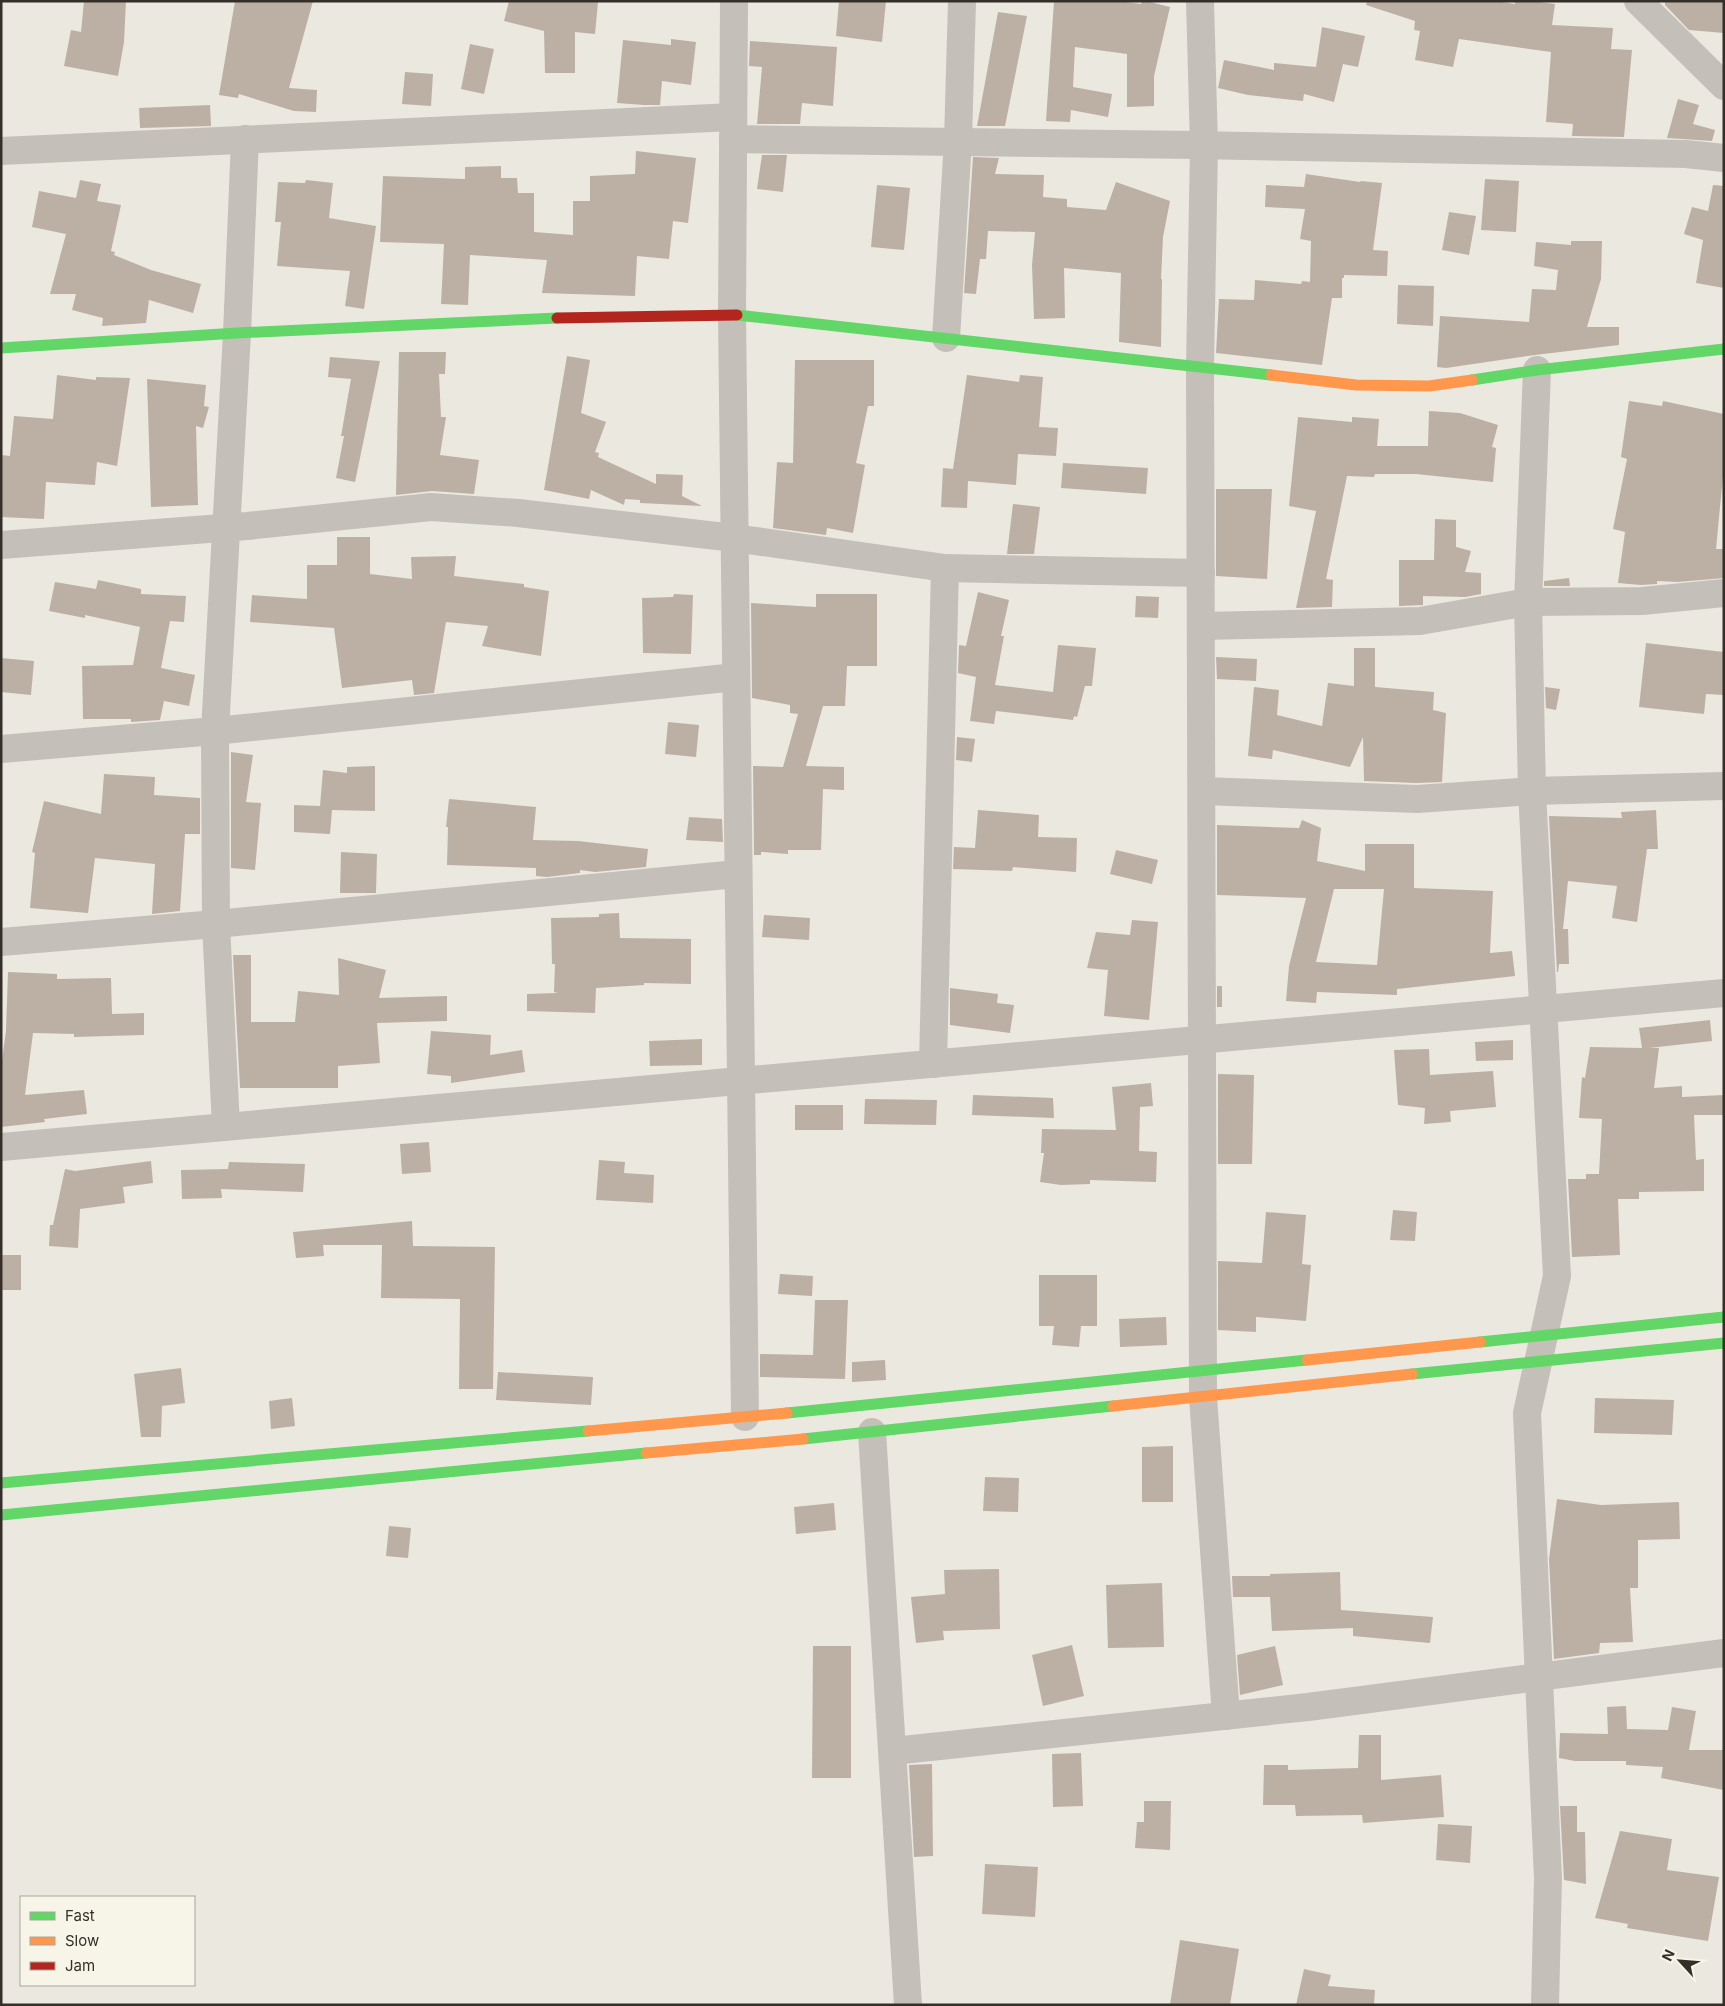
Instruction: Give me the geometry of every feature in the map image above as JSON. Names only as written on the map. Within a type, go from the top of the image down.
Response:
[{"type":"main road","points":[[1,348],[237,333],[541,318],[732,314],[1356,385],[1430,386],[1537,370],[1724,350]]},
{"type":"main road","points":[[1,1483],[745,1417],[1724,1317]]},
{"type":"main road","points":[[1,1516],[872,1432],[1539,1360],[1724,1343]]},
{"type":"street","points":[[734,1],[732,314],[737,874],[745,1417]]},
{"type":"street","points":[[946,338],[958,140],[962,1]]},
{"type":"street","points":[[1200,1],[1204,146],[1200,366],[1203,1397],[1226,1716]]},
{"type":"street","points":[[1638,1],[1724,86]]},
{"type":"street","points":[[1,151],[245,139],[733,128],[958,140],[1676,154],[1724,158]]},
{"type":"street","points":[[226,1126],[216,924],[214,731],[227,528],[245,139]]},
{"type":"street","points":[[1537,370],[1528,602],[1532,790],[1557,1276],[1527,1413],[1548,1878],[1545,2005]]},
{"type":"street","points":[[1,546],[227,528],[431,507],[518,513],[734,538],[945,568],[1201,573]]},
{"type":"street","points":[[933,1064],[945,568]]},
{"type":"street","points":[[1201,626],[1420,620],[1528,602],[1642,601],[1724,593]]},
{"type":"street","points":[[1,749],[214,731],[736,677]]},
{"type":"street","points":[[1202,791],[1417,799],[1532,790],[1724,786]]},
{"type":"street","points":[[1,942],[216,924],[737,874]]},
{"type":"street","points":[[1,1147],[1724,992]]},
{"type":"street","points":[[872,1432],[908,2005]]},
{"type":"street","points":[[893,1751],[1226,1716],[1724,1653]]},
{"type":"building","points":[[84,1],[126,1],[124,42],[118,76],[64,66],[71,30],[81,32]]},
{"type":"building","points":[[235,1],[313,1],[289,88],[317,90],[316,112],[294,111],[239,94],[238,98],[219,95]]},
{"type":"building","points":[[509,1],[598,2],[595,34],[575,32],[575,73],[545,73],[544,31],[504,21]]},
{"type":"building","points":[[839,1],[886,1],[882,42],[836,36]]},
{"type":"building","points":[[1054,1],[1119,1],[1141,4],[1142,1],[1146,1],[1170,7],[1154,76],[1154,106],[1127,107],[1127,54],[1075,47],[1073,87],[1112,94],[1108,117],[1071,110],[1070,122],[1046,121]]},
{"type":"building","points":[[1367,1],[1496,1],[1515,4],[1515,1],[1531,1],[1555,4],[1552,25],[1613,28],[1611,49],[1632,50],[1624,137],[1572,136],[1573,124],[1546,122],[1551,52],[1459,39],[1453,67],[1415,60],[1420,31],[1414,30],[1415,21],[1366,5]]},
{"type":"building","points":[[1665,1],[1724,1],[1724,33],[1689,30],[1665,5]]},
{"type":"building","points":[[998,12],[1027,16],[1005,126],[977,126]]},
{"type":"building","points":[[1322,27],[1365,36],[1358,67],[1343,64],[1334,102],[1304,94],[1303,101],[1248,95],[1218,88],[1224,60],[1274,70],[1274,63],[1316,67]]},
{"type":"building","points":[[671,39],[696,42],[691,85],[662,81],[660,105],[617,103],[623,40],[671,45]]},
{"type":"building","points":[[750,41],[837,47],[833,106],[802,103],[800,124],[757,124],[762,67],[749,66]]},
{"type":"building","points":[[470,44],[494,49],[484,94],[461,89]]},
{"type":"building","points":[[405,72],[433,74],[431,106],[402,104]]},
{"type":"building","points":[[1678,99],[1699,105],[1693,124],[1715,130],[1712,141],[1667,138]]},
{"type":"building","points":[[210,105],[211,126],[140,128],[139,108]]},
{"type":"building","points":[[636,151],[696,158],[688,223],[673,221],[669,259],[637,256],[635,296],[542,293],[547,260],[470,255],[468,305],[441,304],[444,244],[380,242],[383,176],[465,179],[465,167],[501,166],[501,178],[517,178],[518,193],[534,193],[534,232],[573,235],[573,201],[590,201],[590,176],[635,174]]},
{"type":"building","points":[[762,155],[787,155],[783,192],[757,189]]},
{"type":"building","points":[[973,157],[999,158],[995,174],[1044,175],[1043,197],[1067,199],[1067,207],[1106,210],[1116,182],[1170,201],[1163,237],[1161,347],[1119,342],[1121,273],[1064,268],[1065,318],[1034,319],[1032,265],[1035,232],[988,231],[986,259],[980,259],[976,294],[964,293]]},
{"type":"building","points":[[1306,174],[1360,182],[1382,183],[1373,250],[1388,251],[1387,276],[1344,275],[1344,278],[1342,278],[1342,298],[1332,298],[1322,365],[1216,353],[1219,299],[1254,300],[1255,280],[1301,284],[1302,281],[1310,282],[1311,241],[1300,239],[1305,209],[1265,207],[1266,185],[1304,187]]},
{"type":"building","points":[[1485,179],[1519,181],[1516,232],[1481,230]]},
{"type":"building","points":[[80,180],[101,184],[97,201],[121,205],[111,251],[115,252],[114,255],[151,270],[201,284],[193,313],[149,300],[146,323],[102,326],[103,318],[72,310],[76,294],[50,294],[66,234],[32,227],[39,191],[76,198]]},
{"type":"building","points":[[306,180],[333,183],[329,218],[376,226],[364,309],[345,306],[350,271],[277,266],[281,222],[275,222],[278,182],[305,183]]},
{"type":"building","points":[[877,185],[910,188],[904,250],[871,247]]},
{"type":"building","points":[[1713,185],[1724,186],[1724,288],[1696,283],[1703,240],[1684,234],[1692,207],[1708,211]]},
{"type":"building","points":[[1449,212],[1476,216],[1469,255],[1442,250]]},
{"type":"building","points":[[1571,241],[1602,241],[1601,279],[1587,327],[1619,327],[1619,345],[1446,368],[1437,367],[1440,316],[1529,322],[1532,289],[1556,290],[1558,270],[1534,266],[1536,242],[1571,245]]},
{"type":"building","points":[[1398,285],[1434,286],[1433,326],[1397,324]]},
{"type":"building","points":[[399,352],[446,352],[445,374],[439,374],[441,417],[446,417],[440,455],[479,460],[474,494],[432,491],[396,495]]},
{"type":"building","points":[[567,356],[590,360],[581,413],[606,422],[595,452],[599,453],[598,457],[656,484],[656,474],[683,475],[682,496],[702,506],[640,503],[640,500],[625,499],[624,505],[591,490],[589,499],[544,490]]},
{"type":"building","points":[[330,357],[380,361],[355,482],[336,478],[344,436],[341,436],[351,379],[328,377]]},
{"type":"building","points":[[795,360],[874,360],[874,406],[868,406],[856,463],[865,465],[853,533],[827,528],[826,535],[773,528],[777,462],[793,463]]},
{"type":"building","points":[[57,375],[96,380],[96,377],[130,378],[117,466],[97,462],[95,485],[46,482],[44,519],[1,517],[1,455],[10,456],[14,416],[53,419]]},
{"type":"building","points":[[967,375],[1019,382],[1020,375],[1043,377],[1039,427],[1058,428],[1056,456],[1018,454],[1016,485],[968,481],[967,508],[941,507],[943,468],[953,469]]},
{"type":"building","points":[[147,379],[206,385],[204,406],[209,407],[203,428],[196,426],[198,505],[151,507]]},
{"type":"building","points":[[1629,401],[1662,406],[1663,401],[1724,414],[1724,465],[1716,549],[1724,549],[1724,578],[1678,582],[1657,581],[1657,584],[1641,585],[1618,583],[1625,532],[1613,529],[1627,459],[1621,457]]},
{"type":"building","points":[[1429,411],[1460,413],[1498,425],[1492,447],[1496,448],[1493,482],[1416,474],[1375,474],[1374,477],[1347,476],[1326,579],[1333,580],[1332,607],[1296,608],[1316,511],[1289,506],[1298,417],[1352,422],[1352,417],[1379,419],[1377,446],[1428,446]]},
{"type":"building","points":[[1063,463],[1148,468],[1146,494],[1061,488]]},
{"type":"building","points":[[1216,489],[1272,489],[1267,579],[1216,576]]},
{"type":"building","points":[[1013,504],[1040,507],[1034,554],[1007,554]]},
{"type":"building","points":[[1435,519],[1456,520],[1456,547],[1471,551],[1465,572],[1481,573],[1481,594],[1465,597],[1423,596],[1423,605],[1399,606],[1399,560],[1434,560]]},
{"type":"building","points":[[337,537],[370,537],[370,574],[412,579],[411,557],[456,556],[454,576],[524,584],[524,587],[549,591],[541,656],[482,646],[488,626],[446,622],[434,693],[414,695],[412,680],[342,688],[334,628],[250,622],[252,595],[307,599],[307,565],[337,565]]},
{"type":"building","points":[[1569,578],[1570,586],[1544,586],[1544,581]]},
{"type":"building","points":[[98,580],[141,589],[141,594],[186,596],[184,622],[170,621],[161,668],[195,675],[189,706],[164,701],[160,720],[131,722],[131,719],[83,719],[82,666],[133,665],[140,627],[85,615],[85,618],[49,611],[55,582],[96,589]]},
{"type":"building","points":[[978,592],[1009,600],[1001,636],[1004,636],[995,685],[1053,692],[1058,645],[1096,648],[1092,686],[1085,686],[1077,717],[1074,716],[1073,720],[996,711],[994,724],[970,721],[976,677],[958,673],[959,645],[966,646]]},
{"type":"building","points":[[674,594],[693,595],[691,654],[643,653],[642,598],[673,597]]},
{"type":"building","points":[[816,594],[877,594],[877,666],[847,666],[845,706],[823,706],[806,766],[844,767],[844,790],[823,789],[821,850],[788,850],[788,854],[761,852],[761,855],[754,855],[753,766],[783,767],[798,714],[790,713],[790,705],[752,698],[751,603],[816,607]]},
{"type":"building","points":[[1136,596],[1159,597],[1158,618],[1135,617]]},
{"type":"building","points":[[1646,643],[1724,652],[1724,695],[1706,694],[1704,714],[1639,707]]},
{"type":"building","points":[[1354,648],[1375,648],[1375,687],[1434,692],[1433,710],[1446,713],[1442,782],[1364,781],[1363,737],[1350,767],[1273,750],[1272,759],[1248,756],[1254,687],[1279,690],[1277,715],[1322,726],[1328,683],[1354,686]]},
{"type":"building","points":[[1216,657],[1257,659],[1256,681],[1217,679]]},
{"type":"building","points":[[1,658],[34,661],[31,695],[1,692]]},
{"type":"building","points":[[1545,687],[1560,689],[1556,710],[1546,708]]},
{"type":"building","points":[[668,722],[699,725],[696,757],[665,754]]},
{"type":"building","points":[[957,737],[975,739],[972,762],[956,760]]},
{"type":"building","points":[[231,752],[253,755],[246,802],[261,803],[255,870],[231,868]]},
{"type":"building","points":[[375,766],[375,811],[332,810],[330,834],[294,832],[294,805],[320,806],[323,770],[347,773],[347,767]]},
{"type":"building","points":[[104,774],[155,777],[154,795],[200,798],[200,834],[185,834],[180,911],[152,914],[155,864],[95,858],[88,913],[30,908],[35,853],[32,852],[44,801],[101,814]]},
{"type":"building","points":[[449,799],[536,807],[533,840],[578,841],[648,849],[646,867],[595,872],[580,870],[580,873],[547,877],[536,876],[536,868],[447,865],[448,827],[446,827]]},
{"type":"building","points":[[978,810],[1039,815],[1038,837],[1077,838],[1076,872],[1013,867],[1012,871],[953,869],[954,847],[975,848]]},
{"type":"building","points":[[1656,810],[1658,849],[1647,849],[1637,922],[1612,918],[1617,886],[1568,881],[1563,929],[1568,929],[1569,964],[1559,964],[1557,972],[1549,816],[1622,818],[1621,812]]},
{"type":"building","points":[[689,817],[722,819],[723,842],[686,840]]},
{"type":"building","points":[[1302,820],[1321,828],[1317,861],[1365,871],[1365,844],[1414,844],[1414,888],[1493,891],[1490,953],[1512,951],[1515,976],[1397,989],[1397,995],[1317,992],[1316,1003],[1286,1001],[1289,966],[1306,898],[1217,895],[1217,825],[1299,828]],"holes":[[[1334,889],[1384,889],[1377,965],[1316,962]]]},
{"type":"building","points":[[1116,850],[1158,860],[1152,884],[1110,874]]},
{"type":"building","points":[[341,852],[377,854],[376,893],[340,893]]},
{"type":"building","points":[[619,913],[620,938],[691,939],[691,984],[644,983],[644,985],[596,988],[595,1013],[527,1011],[527,994],[558,993],[554,992],[555,964],[552,964],[551,918],[599,917],[599,914]]},
{"type":"building","points":[[764,915],[810,918],[809,940],[762,937]]},
{"type":"building","points":[[1132,920],[1158,922],[1149,1020],[1104,1016],[1108,970],[1087,968],[1096,932],[1130,935]]},
{"type":"building","points":[[233,955],[251,955],[251,1022],[295,1022],[298,991],[339,995],[338,958],[386,970],[379,998],[447,996],[447,1021],[377,1023],[380,1063],[338,1066],[338,1088],[240,1088]]},
{"type":"building","points":[[8,972],[57,974],[57,979],[111,978],[112,1014],[144,1013],[144,1035],[74,1037],[74,1034],[33,1033],[25,1095],[84,1090],[87,1114],[44,1119],[45,1122],[1,1127],[1,1067],[6,1031]]},
{"type":"building","points":[[1217,986],[1222,986],[1222,1007],[1217,1007]]},
{"type":"building","points":[[950,988],[998,994],[997,1003],[1014,1005],[1010,1033],[950,1025]]},
{"type":"building","points":[[1710,1020],[1712,1041],[1649,1048],[1659,1048],[1654,1088],[1682,1086],[1682,1097],[1724,1095],[1724,1115],[1694,1115],[1696,1160],[1704,1159],[1704,1191],[1639,1192],[1639,1199],[1618,1199],[1620,1255],[1572,1257],[1568,1179],[1586,1179],[1586,1174],[1599,1174],[1602,1119],[1579,1118],[1582,1077],[1585,1078],[1590,1047],[1642,1048],[1639,1028]]},
{"type":"building","points":[[431,1031],[491,1035],[490,1055],[522,1050],[525,1072],[451,1083],[451,1076],[427,1074]]},
{"type":"building","points":[[702,1039],[702,1065],[650,1066],[649,1041]]},
{"type":"building","points":[[1513,1040],[1513,1060],[1476,1061],[1475,1042]]},
{"type":"building","points":[[1429,1049],[1430,1075],[1493,1071],[1496,1107],[1450,1111],[1451,1122],[1424,1124],[1425,1108],[1398,1105],[1394,1050]]},
{"type":"building","points":[[1218,1074],[1254,1075],[1252,1164],[1218,1164]]},
{"type":"building","points":[[1151,1083],[1153,1106],[1140,1107],[1139,1151],[1157,1152],[1156,1182],[1090,1180],[1090,1184],[1061,1185],[1040,1182],[1044,1153],[1041,1153],[1042,1129],[1116,1130],[1112,1087]]},
{"type":"building","points":[[973,1095],[1053,1098],[1054,1118],[972,1115]]},
{"type":"building","points":[[865,1099],[937,1100],[936,1125],[864,1124]]},
{"type":"building","points":[[795,1105],[843,1105],[843,1130],[795,1130]]},
{"type":"building","points":[[429,1142],[431,1172],[402,1174],[400,1144]]},
{"type":"building","points":[[599,1160],[625,1162],[624,1173],[654,1175],[653,1203],[596,1200]]},
{"type":"building","points":[[151,1161],[153,1183],[123,1187],[125,1203],[80,1209],[78,1248],[49,1246],[50,1225],[53,1225],[65,1169],[75,1171]]},
{"type":"building","points":[[229,1162],[305,1164],[303,1192],[221,1189],[222,1198],[182,1199],[181,1170],[228,1169]]},
{"type":"building","points":[[1393,1210],[1417,1212],[1415,1241],[1390,1240]]},
{"type":"building","points":[[1266,1212],[1306,1215],[1302,1264],[1311,1265],[1306,1321],[1256,1317],[1256,1332],[1218,1330],[1218,1261],[1262,1263]]},
{"type":"building","points":[[412,1221],[413,1246],[495,1247],[493,1389],[459,1389],[460,1299],[381,1298],[382,1245],[323,1245],[324,1256],[296,1258],[293,1232]]},
{"type":"building","points":[[1,1255],[21,1255],[21,1290],[1,1290]]},
{"type":"building","points":[[780,1274],[813,1276],[812,1296],[778,1294]]},
{"type":"building","points":[[1039,1275],[1097,1275],[1097,1326],[1081,1326],[1079,1347],[1052,1345],[1054,1326],[1039,1326]]},
{"type":"building","points":[[815,1300],[848,1300],[845,1379],[760,1377],[760,1354],[813,1355]]},
{"type":"building","points":[[1166,1317],[1167,1345],[1120,1347],[1119,1319]]},
{"type":"building","points":[[885,1360],[886,1380],[852,1382],[852,1362]]},
{"type":"building","points":[[181,1368],[185,1403],[162,1406],[161,1437],[141,1437],[134,1374]]},
{"type":"building","points":[[498,1372],[593,1377],[591,1405],[496,1400]]},
{"type":"building","points":[[292,1398],[295,1426],[271,1429],[269,1401]]},
{"type":"building","points":[[1595,1398],[1674,1400],[1672,1435],[1594,1433]]},
{"type":"building","points":[[1173,1446],[1173,1502],[1142,1502],[1142,1447]]},
{"type":"building","points":[[985,1477],[1019,1478],[1018,1512],[983,1511]]},
{"type":"building","points":[[1557,1499],[1601,1505],[1679,1502],[1680,1539],[1638,1540],[1638,1588],[1630,1588],[1633,1642],[1600,1643],[1599,1653],[1554,1659],[1549,1559]]},
{"type":"building","points":[[834,1503],[836,1530],[796,1534],[794,1507]]},
{"type":"building","points":[[389,1526],[411,1528],[408,1558],[386,1556]]},
{"type":"building","points":[[999,1569],[1000,1629],[943,1631],[944,1640],[916,1643],[911,1597],[945,1594],[944,1570]]},
{"type":"building","points":[[1340,1572],[1341,1610],[1433,1617],[1430,1643],[1353,1636],[1353,1628],[1272,1631],[1270,1597],[1233,1597],[1232,1576]]},
{"type":"building","points":[[1162,1583],[1164,1647],[1108,1648],[1106,1585]]},
{"type":"building","points":[[1072,1645],[1084,1696],[1043,1706],[1032,1655]]},
{"type":"building","points":[[813,1646],[851,1646],[851,1778],[812,1778]]},
{"type":"building","points":[[1275,1646],[1283,1685],[1240,1695],[1237,1655]]},
{"type":"building","points":[[1626,1706],[1627,1729],[1668,1730],[1672,1707],[1696,1711],[1689,1750],[1724,1750],[1724,1790],[1661,1778],[1663,1767],[1626,1765],[1626,1761],[1575,1761],[1559,1758],[1560,1733],[1608,1734],[1607,1707]]},
{"type":"building","points":[[1359,1735],[1381,1735],[1381,1780],[1441,1775],[1444,1817],[1363,1823],[1362,1815],[1296,1816],[1295,1805],[1263,1805],[1264,1765],[1288,1765],[1288,1770],[1358,1768]]},
{"type":"building","points":[[1081,1753],[1083,1806],[1053,1807],[1052,1754]]},
{"type":"building","points":[[932,1764],[933,1856],[914,1857],[909,1765]]},
{"type":"building","points":[[1144,1801],[1171,1801],[1170,1850],[1135,1848],[1137,1822],[1144,1822]]},
{"type":"building","points":[[1560,1806],[1577,1806],[1577,1832],[1585,1832],[1586,1884],[1564,1880]]},
{"type":"building","points":[[1438,1824],[1472,1826],[1470,1863],[1436,1860]]},
{"type":"building","points":[[1620,1831],[1672,1839],[1667,1870],[1719,1877],[1708,1941],[1627,1928],[1628,1924],[1595,1918]]},
{"type":"building","points":[[985,1864],[1038,1867],[1035,1917],[982,1914]]},
{"type":"building","points":[[1180,1940],[1239,1949],[1230,2005],[1170,2005]]},
{"type":"building","points":[[1304,1969],[1331,1975],[1328,1986],[1375,1990],[1374,2005],[1296,2005]]},
{"type":"traffic: fast","points":[[737,315],[1271,375]]},
{"type":"traffic: fast","points":[[1,348],[237,333],[557,318]]},
{"type":"traffic: fast","points":[[1472,380],[1537,370],[1724,349]]},
{"type":"traffic: fast","points":[[1480,1342],[1724,1317]]},
{"type":"traffic: fast","points":[[1412,1374],[1724,1343]]},
{"type":"traffic: fast","points":[[787,1413],[1307,1360]]},
{"type":"traffic: fast","points":[[803,1439],[1113,1406]]},
{"type":"traffic: fast","points":[[1,1483],[588,1431]]},
{"type":"traffic: fast","points":[[1,1515],[646,1453]]},
{"type":"traffic: slow","points":[[1271,375],[1356,385],[1429,386],[1472,380]]},
{"type":"traffic: slow","points":[[1307,1360],[1480,1342]]},
{"type":"traffic: slow","points":[[1113,1406],[1412,1374]]},
{"type":"traffic: slow","points":[[588,1431],[787,1413]]},
{"type":"traffic: slow","points":[[646,1453],[803,1439]]},
{"type":"traffic: jam","points":[[557,318],[737,315]]}]
